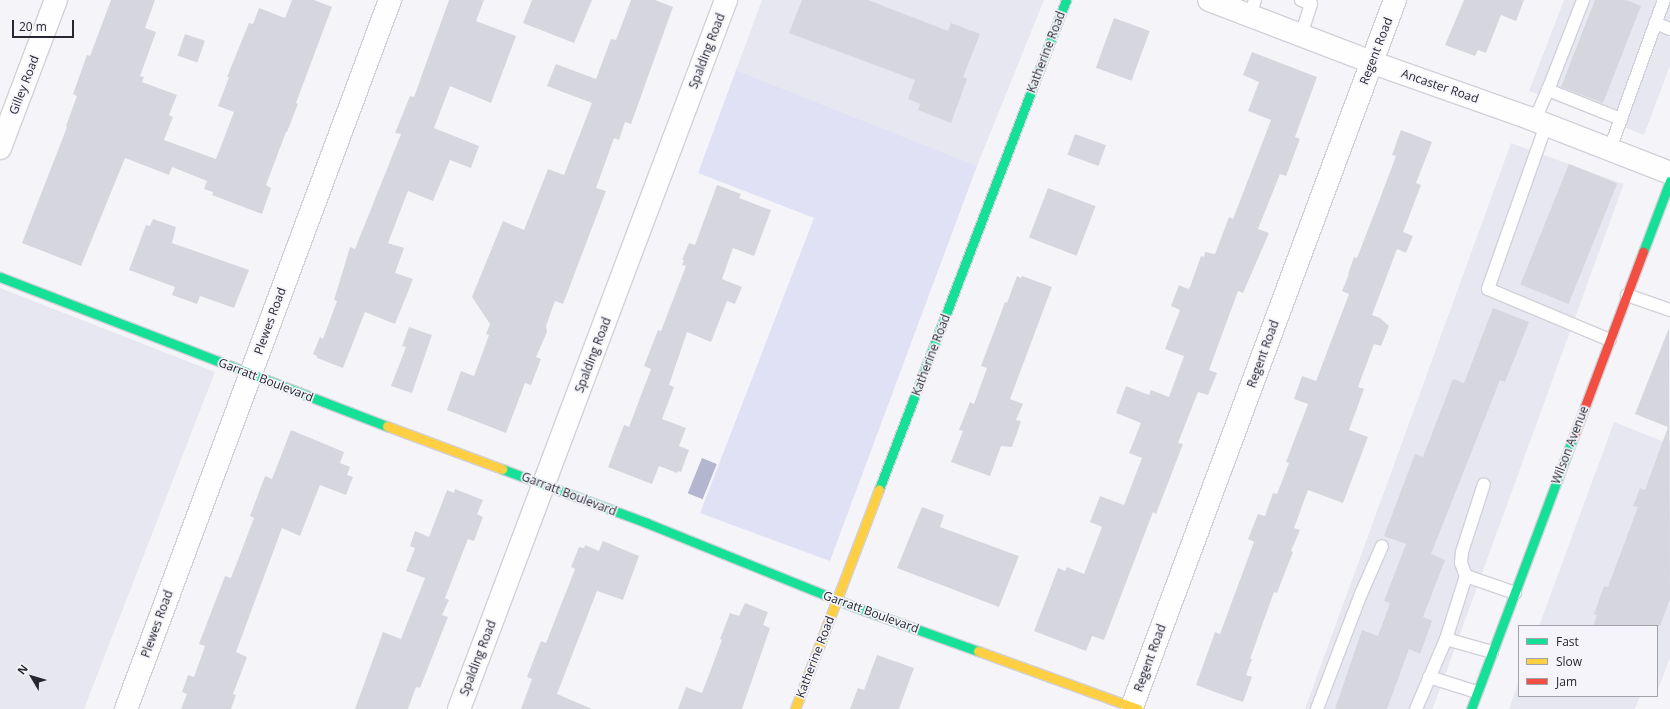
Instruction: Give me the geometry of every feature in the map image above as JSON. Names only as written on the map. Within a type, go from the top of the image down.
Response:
[{"type":"street","name":"Gilley Road","points":[[0,148],[56,0]]},
{"type":"street","name":"Plewes Road","points":[[126,709],[390,0]]},
{"type":"street","name":"Spalding Road","points":[[459,709],[726,0]]},
{"type":"street","name":"Katherine Road","points":[[795,709],[1066,0]]},
{"type":"street","name":"Ancaster Road","points":[[1209,0],[1252,8],[1301,35],[1371,62],[1541,122],[1670,173]]},
{"type":"street","name":"Regent Road","points":[[1134,708],[1395,0]]},
{"type":"street","name":"Wilson Avenue","points":[[1471,709],[1670,181]]},
{"type":"street","name":"Garratt Boulevard","points":[[0,277],[250,374],[647,523],[836,599],[1134,708]]},
{"type":"lane","points":[[1301,0],[1311,4],[1301,35]]},
{"type":"lane","points":[[1583,0],[1548,90],[1541,122],[1488,289],[1610,340]]},
{"type":"lane","points":[[1610,149],[1664,0]]},
{"type":"lane","points":[[1656,23],[1670,29]]},
{"type":"lane","points":[[1548,90],[1621,119]]},
{"type":"lane","points":[[1627,295],[1670,310]]},
{"type":"lane","points":[[1416,709],[1446,639],[1466,576],[1461,563],[1462,552],[1484,484]]},
{"type":"lane","points":[[1317,709],[1361,594],[1382,546]]},
{"type":"lane","points":[[1466,576],[1515,593]]},
{"type":"lane","points":[[1446,639],[1492,652]]},
{"type":"lane","points":[[1429,677],[1477,692]]},
{"type":"shaded area","points":[[762,0],[1044,0],[977,166],[736,70]]},
{"type":"shaded area","points":[[1564,0],[1670,0],[1670,66],[1644,135],[1529,91]]},
{"type":"shaded area","points":[[736,70],[977,166],[830,561],[700,513],[814,218],[698,173]]},
{"type":"shaded area","points":[[1511,143],[1624,184],[1433,709],[1305,709]]},
{"type":"shaded area","points":[[0,288],[215,372],[84,709],[0,709]]},
{"type":"shaded area","points":[[1614,422],[1670,444],[1670,658],[1658,689],[1658,625],[1539,625]]},
{"type":"shaded area","points":[[702,458],[717,464],[703,499],[688,493]]},
{"type":"shaded area","points":[[1518,684],[1518,697],[1640,697],[1635,709],[1509,709]]},
{"type":"building","points":[[111,0],[155,0],[145,28],[156,32],[140,76],[144,77],[142,82],[177,95],[169,115],[173,117],[164,140],[216,159],[234,112],[218,106],[229,77],[227,77],[249,23],[253,24],[259,8],[285,18],[292,0],[314,0],[332,7],[296,103],[298,104],[266,185],[271,188],[262,214],[212,195],[213,192],[204,189],[207,181],[172,167],[169,175],[125,158],[81,266],[22,243],[67,127],[66,126],[77,96],[73,94],[87,55],[90,56]]},
{"type":"building","points":[[449,0],[484,0],[476,21],[516,36],[491,103],[450,86],[434,128],[479,146],[471,168],[450,160],[433,201],[408,191],[388,243],[404,248],[395,273],[413,279],[395,324],[365,312],[343,368],[317,358],[317,356],[313,354],[320,337],[323,339],[337,301],[334,300],[350,247],[355,249],[401,134],[395,133],[410,96],[414,97]]},
{"type":"building","points":[[532,0],[592,0],[574,43],[523,23]]},
{"type":"building","points":[[631,0],[655,0],[673,7],[631,124],[625,122],[619,140],[614,138],[596,188],[606,191],[563,304],[555,301],[546,326],[547,332],[536,357],[541,359],[531,385],[525,383],[506,433],[447,410],[461,371],[474,376],[489,335],[486,334],[490,324],[472,297],[503,221],[524,230],[548,169],[564,175],[592,103],[547,86],[556,64],[596,79],[611,39],[616,40]]},
{"type":"building","points":[[802,0],[868,0],[948,31],[951,23],[980,34],[963,77],[967,79],[951,123],[918,110],[920,104],[908,99],[915,80],[789,33]]},
{"type":"building","points":[[1464,0],[1524,0],[1516,21],[1501,15],[1486,53],[1478,50],[1475,56],[1445,45]]},
{"type":"building","points":[[1595,0],[1626,0],[1641,6],[1603,103],[1561,87]]},
{"type":"building","points":[[1114,18],[1150,31],[1132,81],[1096,68]]},
{"type":"building","points":[[185,34],[205,41],[197,63],[178,56]]},
{"type":"building","points":[[1252,52],[1317,77],[1295,137],[1300,139],[1286,176],[1280,174],[1258,229],[1269,233],[1243,293],[1238,291],[1209,370],[1217,373],[1208,395],[1198,392],[1178,443],[1183,444],[1156,514],[1153,512],[1104,640],[1092,636],[1086,651],[1034,631],[1058,568],[1065,571],[1067,567],[1084,574],[1102,527],[1090,522],[1100,496],[1124,505],[1142,458],[1129,453],[1141,423],[1116,413],[1126,386],[1149,395],[1151,390],[1169,397],[1184,356],[1165,349],[1180,310],[1171,306],[1179,285],[1188,289],[1190,287],[1201,256],[1204,257],[1205,252],[1215,254],[1229,217],[1233,219],[1271,120],[1248,111],[1259,82],[1243,75]]},
{"type":"building","points":[[1401,130],[1432,142],[1416,183],[1421,185],[1403,232],[1413,236],[1406,253],[1397,249],[1372,315],[1380,318],[1389,326],[1381,346],[1374,344],[1358,387],[1364,389],[1349,430],[1368,437],[1343,503],[1308,490],[1294,528],[1300,530],[1291,551],[1293,552],[1277,593],[1274,592],[1250,659],[1252,659],[1246,675],[1252,677],[1243,702],[1196,685],[1215,632],[1220,634],[1254,542],[1248,539],[1258,514],[1265,516],[1273,493],[1277,494],[1289,463],[1286,462],[1308,404],[1294,399],[1302,376],[1316,381],[1349,294],[1342,291],[1354,257],[1357,258],[1396,156],[1392,155]]},
{"type":"building","points":[[1075,134],[1106,145],[1098,166],[1067,155]]},
{"type":"building","points":[[1569,164],[1617,183],[1569,304],[1520,285]]},
{"type":"building","points":[[717,185],[741,194],[739,198],[771,210],[754,256],[733,248],[722,279],[742,287],[735,304],[727,301],[711,342],[687,332],[669,385],[674,387],[662,419],[686,428],[679,446],[689,450],[681,472],[678,471],[677,473],[659,466],[652,484],[608,467],[624,425],[629,427],[651,369],[644,366],[658,330],[661,331],[686,266],[682,265],[684,260],[682,260],[689,243],[695,245]]},
{"type":"building","points":[[1048,188],[1096,206],[1077,256],[1029,237]]},
{"type":"building","points":[[153,219],[176,227],[172,243],[249,270],[234,308],[200,296],[197,304],[172,295],[175,287],[129,270],[146,225],[150,226]]},
{"type":"building","points":[[1017,276],[1021,278],[1022,276],[1052,287],[1010,399],[1023,404],[1016,420],[1021,421],[1012,447],[1001,446],[990,476],[951,462],[963,431],[959,430],[970,402],[974,404],[987,368],[981,366],[1005,302],[1007,303]]},
{"type":"building","points":[[1493,308],[1529,322],[1505,382],[1500,380],[1431,554],[1445,560],[1423,617],[1432,621],[1420,654],[1409,649],[1387,709],[1335,709],[1362,630],[1378,636],[1390,603],[1384,601],[1406,544],[1384,536],[1415,454],[1423,457],[1453,379],[1464,383]]},
{"type":"building","points":[[409,327],[432,335],[412,393],[391,386],[406,347],[402,346]]},
{"type":"building","points":[[1669,328],[1670,599],[1660,626],[1593,625],[1597,615],[1594,614],[1604,586],[1608,587],[1638,507],[1633,506],[1640,488],[1645,490],[1668,427],[1635,414]]},
{"type":"building","points":[[291,430],[344,452],[340,463],[350,467],[347,475],[353,477],[346,495],[320,485],[300,536],[282,528],[236,652],[247,657],[233,694],[236,695],[231,709],[181,709],[187,694],[182,692],[188,675],[194,677],[205,646],[199,644],[225,576],[231,578],[254,518],[250,516],[265,476],[272,479]]},
{"type":"building","points":[[455,489],[483,500],[477,514],[483,517],[474,541],[468,539],[445,598],[449,600],[442,615],[448,617],[420,688],[416,687],[408,709],[355,709],[383,632],[401,639],[425,578],[406,571],[415,548],[410,546],[415,531],[429,537],[447,490],[454,493]]},
{"type":"building","points":[[922,507],[944,515],[940,527],[1019,556],[999,607],[897,568]]},
{"type":"building","points":[[603,541],[639,556],[623,600],[597,591],[557,694],[592,709],[521,709],[532,679],[527,677],[541,641],[546,643],[575,569],[571,567],[579,547],[584,548],[585,545],[599,551]]},
{"type":"building","points":[[745,603],[768,612],[763,625],[770,628],[742,709],[678,709],[686,687],[702,693],[722,640],[720,639],[730,613],[739,616]]},
{"type":"building","points":[[877,655],[914,668],[899,709],[850,709],[858,688],[864,690]]},
{"type":"traffic: fast","points":[[879,489],[1066,0]]},
{"type":"traffic: fast","points":[[1643,252],[1670,181]]},
{"type":"traffic: fast","points":[[0,277],[387,426]]},
{"type":"traffic: fast","points":[[1471,709],[1573,438]]},
{"type":"traffic: fast","points":[[502,469],[647,523],[855,607],[978,651]]},
{"type":"traffic: slow","points":[[387,426],[502,469]]},
{"type":"traffic: slow","points":[[795,709],[879,489]]},
{"type":"traffic: slow","points":[[978,651],[1138,709]]},
{"type":"traffic: jam","points":[[1573,438],[1643,252]]}]
